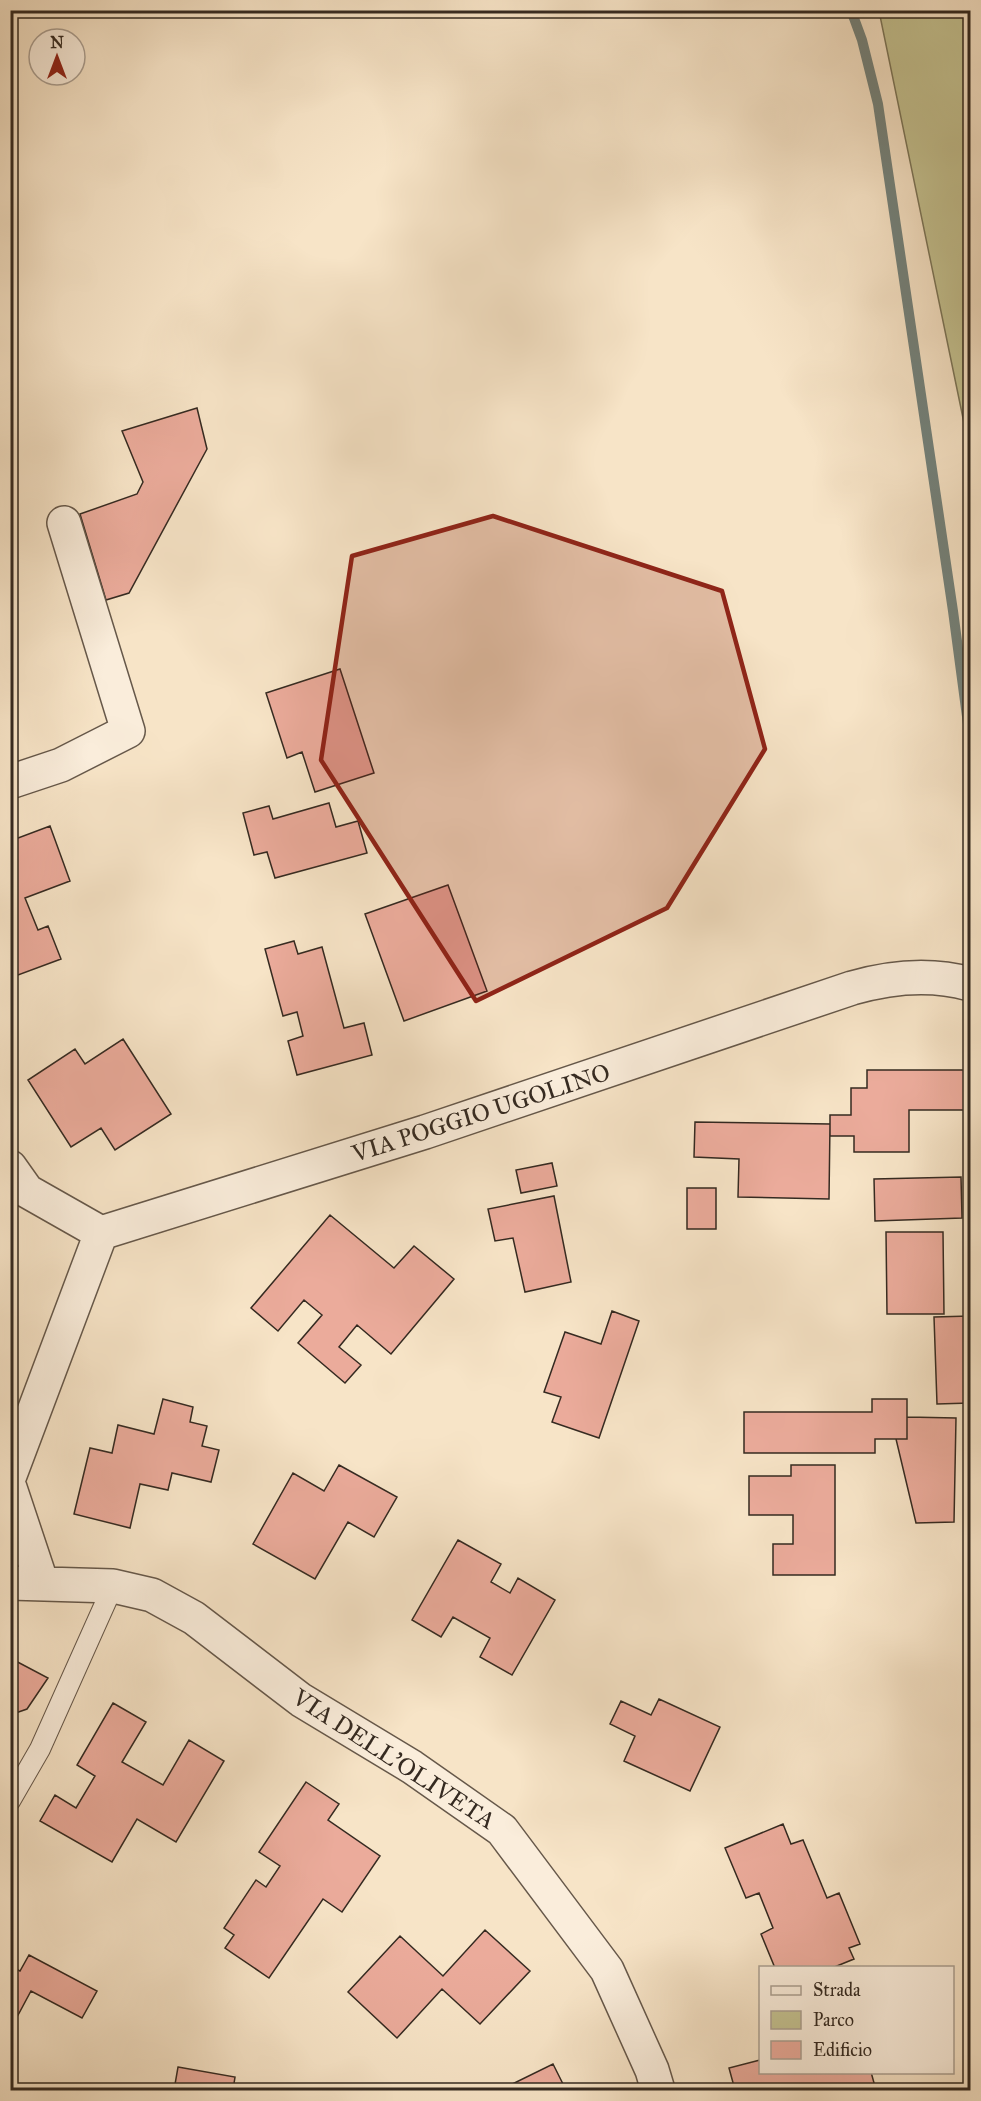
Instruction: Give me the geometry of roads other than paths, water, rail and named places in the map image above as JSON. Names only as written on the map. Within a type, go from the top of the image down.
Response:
[{"type":"street","points":[[10,782],[60,765],[128,731],[64,523]]},
{"type":"street","name":"VIA POGGIO UGOLINO","points":[[101,1233],[425,1132],[863,984],[898,978],[927,977],[970,984]]},
{"type":"street","points":[[10,1167],[27,1191],[101,1233],[10,1475]]},
{"type":"street","points":[[10,1488],[26,1583]]},
{"type":"street","name":"VIA DELL'OLIVETA","points":[[26,1583],[113,1586],[152,1596],[194,1618],[301,1700],[412,1767],[501,1830],[607,1970],[652,2070],[658,2091]]},
{"type":"lane","points":[[10,1801],[40,1749],[113,1586]]},
{"type":"waterway","points":[[851,10],[862,40],[878,104],[970,739]]}]
